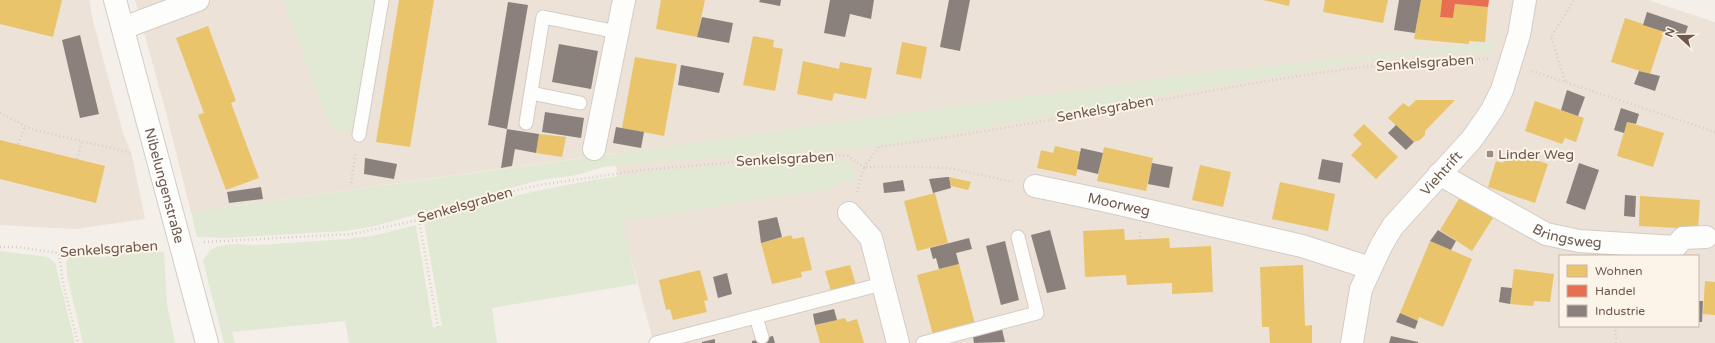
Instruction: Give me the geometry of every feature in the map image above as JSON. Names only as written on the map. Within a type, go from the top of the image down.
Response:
[{"type":"street","name":"Nibelungenstraße","points":[[115,0],[207,343]]},
{"type":"street","points":[[123,28],[198,0]]},
{"type":"street","points":[[594,148],[624,0]]},
{"type":"street","name":"Viehtrift","points":[[1352,343],[1361,289],[1382,244],[1393,226],[1472,139],[1492,110],[1502,90],[1519,35],[1525,0]]},
{"type":"street","name":"Bringsweg","points":[[1439,174],[1546,234],[1579,241],[1675,247],[1683,238],[1706,237]]},
{"type":"street","name":"Moorweg","points":[[1035,186],[1110,201],[1302,246],[1370,268]]},
{"type":"street","points":[[849,213],[871,238],[898,343]]},
{"type":"lane","points":[[359,135],[382,0]]},
{"type":"lane","points":[[526,123],[543,17],[617,32]]},
{"type":"lane","points":[[531,93],[580,103]]},
{"type":"lane","points":[[924,343],[1037,313],[1018,237]]},
{"type":"lane","points":[[656,343],[882,284]]},
{"type":"lane","points":[[756,317],[762,337]]},
{"type":"path","points":[[1565,82],[1551,37],[1574,0]]},
{"type":"path","name":"Senkelsgraben","points":[[0,247],[17,247],[59,253],[352,234],[419,220],[486,197],[540,185],[642,170],[830,154],[848,156],[864,167],[879,147],[1285,78],[1365,67],[1461,59],[1492,59],[1510,64],[1715,132]]},
{"type":"path","points":[[0,113],[25,126],[158,159]]},
{"type":"path","points":[[18,144],[25,126]]},
{"type":"path","points":[[351,183],[359,135]]},
{"type":"path","points":[[77,159],[82,141]]},
{"type":"path","points":[[864,167],[949,168],[1035,186]]},
{"type":"path","points":[[419,220],[438,327]]},
{"type":"path","points":[[59,253],[64,283],[78,343]]},
{"type":"path","points":[[1615,327],[1616,343]]},
{"type":"shaded area","points":[[0,0],[89,0],[93,21],[123,133],[132,156],[145,219],[75,229],[0,225]]},
{"type":"shaded area","points":[[135,0],[1648,0],[1715,22],[1715,343],[656,343],[652,337],[623,227],[615,153],[191,212],[166,112]]},
{"type":"green space","points":[[283,0],[377,0],[355,133],[331,130]]},
{"type":"green space","points":[[1494,39],[1494,48],[1491,53],[1423,54],[1355,62],[856,149],[676,160],[603,167],[577,175],[541,180],[375,226],[346,231],[225,238],[197,237],[191,212],[1197,73],[1486,43]]},
{"type":"green space","points":[[843,159],[851,164],[856,181],[844,182],[829,189],[622,221],[637,284],[492,308],[497,343],[349,343],[345,321],[232,332],[235,343],[224,343],[203,261],[210,250],[219,246],[231,244],[259,245],[347,239],[377,235],[416,225],[433,328],[442,326],[424,222],[510,197],[599,179],[658,171],[704,167]]},
{"type":"green space","points":[[0,251],[48,257],[55,263],[75,343],[0,343]]},
{"type":"green space","points":[[146,251],[164,252],[167,304],[175,343],[83,343],[68,280],[66,263],[69,256],[104,257]]},
{"type":"building: Wohnen","points":[[0,0],[62,0],[53,37],[0,24]]},
{"type":"building: Wohnen","points":[[399,0],[434,0],[410,147],[376,142]]},
{"type":"building: Wohnen","points":[[661,0],[705,0],[697,37],[656,29]]},
{"type":"building: Wohnen","points":[[1263,0],[1290,0],[1289,6]]},
{"type":"building: Wohnen","points":[[1325,0],[1388,0],[1383,23],[1323,12]]},
{"type":"building: Wohnen","points":[[1421,0],[1442,0],[1440,17],[1453,18],[1455,4],[1488,7],[1485,42],[1469,41],[1469,44],[1414,39]]},
{"type":"building: Wohnen","points":[[1625,18],[1664,31],[1650,74],[1611,62]]},
{"type":"building: Wohnen","points":[[208,26],[236,101],[231,103],[259,178],[226,190],[198,115],[204,113],[176,38]]},
{"type":"building: Wohnen","points":[[753,36],[774,40],[773,47],[783,49],[775,91],[743,85]]},
{"type":"building: Wohnen","points":[[902,42],[927,47],[921,79],[896,74]]},
{"type":"building: Wohnen","points":[[635,57],[677,64],[664,136],[622,128]]},
{"type":"building: Wohnen","points":[[803,61],[839,69],[840,62],[872,68],[866,99],[834,93],[832,101],[797,94]]},
{"type":"building: Wohnen","points":[[1416,100],[1455,100],[1425,131],[1425,135],[1420,140],[1414,142],[1388,118],[1403,103],[1409,107]]},
{"type":"building: Wohnen","points":[[1535,101],[1584,118],[1576,142],[1565,138],[1562,144],[1525,131]]},
{"type":"building: Wohnen","points":[[1627,122],[1664,133],[1653,167],[1617,156]]},
{"type":"building: Wohnen","points":[[1364,124],[1398,157],[1376,179],[1351,155],[1362,144],[1353,135]]},
{"type":"building: Wohnen","points":[[539,134],[566,137],[562,157],[536,153]]},
{"type":"building: Wohnen","points":[[0,140],[105,166],[96,203],[0,179]]},
{"type":"building: Wohnen","points":[[1055,146],[1081,152],[1076,176],[1037,168],[1041,150],[1053,153]]},
{"type":"building: Wohnen","points":[[1104,147],[1153,158],[1146,191],[1097,181]]},
{"type":"building: Wohnen","points":[[1507,151],[1548,164],[1535,203],[1488,187],[1496,161],[1503,163]]},
{"type":"building: Wohnen","points":[[1200,165],[1231,172],[1223,207],[1192,200]]},
{"type":"building: Wohnen","points":[[949,177],[971,182],[968,190],[951,186]]},
{"type":"building: Wohnen","points":[[1280,182],[1335,194],[1328,231],[1272,219]]},
{"type":"building: Wohnen","points":[[935,193],[948,243],[917,251],[904,201]]},
{"type":"building: Wohnen","points":[[1640,196],[1700,200],[1698,229],[1639,226]]},
{"type":"building: Wohnen","points":[[1460,197],[1493,218],[1472,251],[1440,230]]},
{"type":"building: Wohnen","points":[[1124,229],[1125,240],[1169,238],[1170,248],[1211,246],[1213,292],[1172,294],[1172,283],[1127,285],[1126,275],[1085,277],[1083,231]]},
{"type":"building: Wohnen","points":[[791,235],[793,239],[804,237],[812,270],[801,272],[802,277],[772,284],[761,243]]},
{"type":"building: Wohnen","points":[[1430,241],[1472,259],[1443,327],[1419,317],[1418,321],[1400,313]]},
{"type":"building: Wohnen","points":[[959,264],[975,324],[933,335],[917,275]]},
{"type":"building: Wohnen","points":[[850,265],[856,285],[831,291],[825,271]]},
{"type":"building: Wohnen","points":[[1303,265],[1305,326],[1312,325],[1312,343],[1270,343],[1269,327],[1262,327],[1260,267]]},
{"type":"building: Wohnen","points":[[1514,269],[1554,274],[1550,302],[1534,301],[1533,306],[1510,304]]},
{"type":"building: Wohnen","points":[[700,270],[708,300],[704,301],[707,312],[673,320],[670,309],[666,310],[659,280]]},
{"type":"building: Wohnen","points":[[1705,281],[1715,282],[1715,315],[1703,314]]},
{"type":"building: Wohnen","points":[[845,318],[847,322],[857,319],[864,343],[820,343],[815,325]]},
{"type":"building: Handel","points":[[1442,0],[1489,0],[1488,7],[1455,4],[1453,18],[1440,17]]},
{"type":"building: Industrie","points":[[760,0],[781,0],[780,6],[759,2]]},
{"type":"building: Industrie","points":[[830,0],[874,0],[871,19],[850,14],[845,37],[824,33]]},
{"type":"building: Industrie","points":[[949,0],[970,0],[960,51],[940,47]]},
{"type":"building: Industrie","points":[[1399,0],[1421,0],[1415,33],[1394,30]]},
{"type":"building: Industrie","points":[[508,2],[528,5],[507,129],[488,125]]},
{"type":"building: Industrie","points":[[1647,12],[1688,26],[1684,38],[1643,25]]},
{"type":"building: Industrie","points":[[702,17],[733,23],[729,43],[697,37]]},
{"type":"building: Industrie","points":[[80,35],[99,114],[80,118],[62,40]]},
{"type":"building: Industrie","points":[[559,44],[598,51],[591,89],[552,82]]},
{"type":"building: Industrie","points":[[681,65],[724,73],[719,93],[678,85]]},
{"type":"building: Industrie","points":[[1639,71],[1660,76],[1655,91],[1634,84]]},
{"type":"building: Industrie","points":[[1567,90],[1585,97],[1578,116],[1561,110]]},
{"type":"building: Industrie","points":[[1621,108],[1639,114],[1636,124],[1627,122],[1624,133],[1614,130]]},
{"type":"building: Industrie","points":[[545,112],[584,118],[581,138],[542,132]]},
{"type":"building: Industrie","points":[[1396,125],[1414,142],[1406,150],[1388,133]]},
{"type":"building: Industrie","points":[[616,127],[644,132],[641,148],[613,143]]},
{"type":"building: Industrie","points":[[507,129],[539,134],[536,153],[515,149],[512,166],[501,168]]},
{"type":"building: Industrie","points":[[1081,148],[1103,153],[1098,174],[1077,169]]},
{"type":"building: Industrie","points":[[365,158],[397,164],[394,179],[364,174]]},
{"type":"building: Industrie","points":[[1322,159],[1343,163],[1340,183],[1318,179]]},
{"type":"building: Industrie","points":[[1152,163],[1173,167],[1169,188],[1148,184]]},
{"type":"building: Industrie","points":[[1579,163],[1599,170],[1585,210],[1566,203]]},
{"type":"building: Industrie","points":[[949,177],[951,188],[933,193],[929,179]]},
{"type":"building: Industrie","points":[[903,180],[905,191],[884,193],[883,183]]},
{"type":"building: Industrie","points":[[261,187],[263,199],[229,203],[227,192]]},
{"type":"building: Industrie","points":[[1625,195],[1636,196],[1635,217],[1624,216]]},
{"type":"building: Industrie","points":[[777,217],[782,237],[761,243],[758,221]]},
{"type":"building: Industrie","points":[[1050,230],[1066,289],[1047,293],[1031,235]]},
{"type":"building: Industrie","points":[[1438,230],[1456,241],[1451,250],[1430,241]]},
{"type":"building: Industrie","points":[[969,238],[972,249],[956,253],[959,264],[939,269],[936,258],[933,259],[930,248]]},
{"type":"building: Industrie","points":[[1005,241],[1019,300],[1001,305],[986,246]]},
{"type":"building: Industrie","points":[[1607,249],[1635,251],[1635,255],[1606,255]]},
{"type":"building: Industrie","points":[[727,273],[732,294],[718,298],[713,277]]},
{"type":"building: Industrie","points":[[1501,287],[1512,288],[1510,304],[1499,302]]},
{"type":"building: Industrie","points":[[1699,301],[1703,301],[1702,322],[1699,322]]},
{"type":"building: Industrie","points":[[834,309],[837,320],[815,325],[813,314]]},
{"type":"building: Industrie","points":[[1400,313],[1418,321],[1415,329],[1396,322]]},
{"type":"building: Industrie","points":[[1002,329],[1005,342],[974,343],[973,337]]},
{"type":"building: Industrie","points":[[773,336],[775,343],[752,343],[752,341]]},
{"type":"building: Industrie","points":[[1391,336],[1418,342],[1418,343],[1389,343]]},
{"type":"building: Industrie","points":[[715,339],[715,343],[702,343],[702,342]]},
{"type":"place","name":"Linder Weg","points":[[1490,154]]}]
